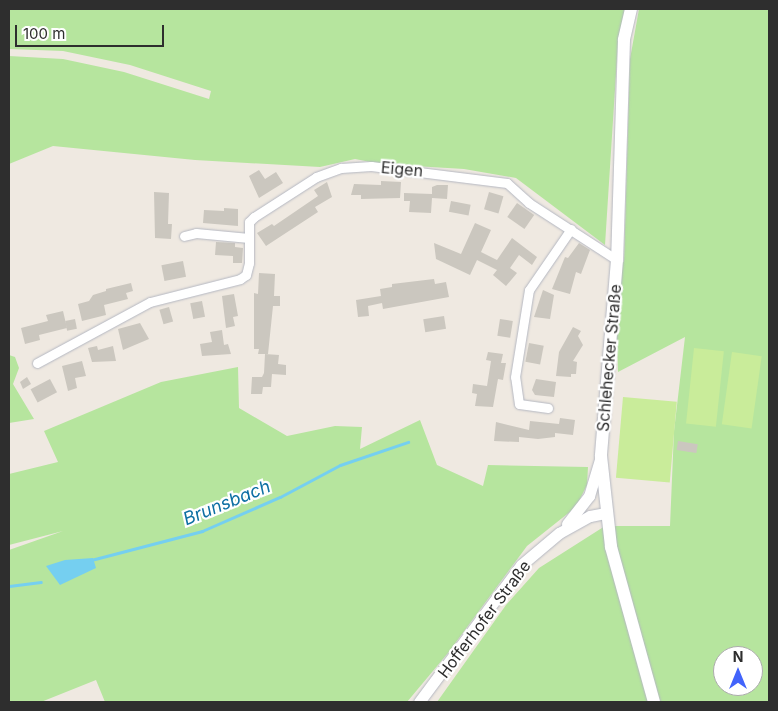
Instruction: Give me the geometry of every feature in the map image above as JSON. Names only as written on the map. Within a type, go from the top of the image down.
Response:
[{"type":"main road","name":"Schlehecker Straße","points":[[631,9],[623,59],[617,260],[601,456],[606,513],[618,579],[654,702]]},
{"type":"street","name":"Eigen","points":[[37,362],[150,302],[240,279],[246,275],[250,222],[254,217],[316,177],[356,165],[507,183],[529,202],[617,260]]},
{"type":"street","points":[[548,408],[519,404],[514,377],[529,290],[571,229]]},
{"type":"street","points":[[184,236],[196,233],[248,238]]},
{"type":"street","points":[[560,532],[589,496],[601,456]]},
{"type":"street","name":"Hofferhofer Straße","points":[[418,702],[515,573],[541,546],[560,532],[590,516],[606,513]]},
{"type":"green space","points":[[9,9],[625,9],[617,58],[605,245],[516,178],[464,169],[381,164],[355,159],[320,167],[195,160],[53,146],[9,164],[9,56],[63,59],[124,72],[209,99],[211,91],[130,65],[63,51],[9,49]]},
{"type":"green space","points":[[639,9],[769,9],[769,702],[437,702],[506,605],[539,568],[605,526],[670,526],[674,431],[685,337],[618,372],[615,290],[617,260],[624,262],[630,59]]},
{"type":"green space","points":[[694,348],[724,351],[716,427],[686,424]]},
{"type":"green space","points":[[732,352],[762,356],[752,428],[722,424]]},
{"type":"green space","points":[[9,355],[15,357],[19,368],[13,384],[34,419],[9,423]]},
{"type":"green space","points":[[238,367],[239,408],[287,436],[335,426],[362,427],[360,449],[420,420],[437,465],[483,486],[488,465],[588,467],[587,485],[576,507],[527,546],[448,653],[407,702],[105,702],[96,680],[41,702],[9,702],[9,550],[63,531],[9,545],[9,474],[58,462],[44,431],[161,382]]},
{"type":"green space","points":[[623,397],[677,402],[670,482],[616,478]]},
{"type":"water","points":[[93,558],[96,568],[60,585],[46,566],[65,560]]},
{"type":"building","points":[[259,170],[265,179],[276,172],[283,183],[259,198],[249,176]]},
{"type":"building","points":[[381,181],[401,182],[400,198],[361,199],[361,195],[351,195],[354,184],[381,185]]},
{"type":"building","points":[[327,182],[332,197],[315,207],[318,212],[266,246],[257,233],[272,224],[274,226],[318,196],[314,190]]},
{"type":"building","points":[[448,185],[447,199],[432,198],[431,213],[409,212],[410,201],[404,201],[404,193],[432,194],[432,187]]},
{"type":"building","points":[[154,192],[169,193],[168,224],[172,224],[171,239],[155,238]]},
{"type":"building","points":[[489,192],[503,196],[498,213],[484,209]]},
{"type":"building","points":[[451,201],[471,205],[469,216],[449,212]]},
{"type":"building","points":[[517,203],[534,215],[524,229],[507,217]]},
{"type":"building","points":[[224,208],[238,209],[238,226],[203,223],[204,210],[224,211]]},
{"type":"building","points":[[475,223],[491,230],[481,252],[497,260],[512,238],[537,257],[532,265],[519,255],[510,268],[517,273],[506,286],[493,275],[497,270],[477,260],[470,275],[436,259],[434,243],[461,254]]},
{"type":"building","points":[[216,242],[235,243],[235,247],[243,248],[242,263],[233,263],[233,256],[215,255]]},
{"type":"building","points":[[579,243],[590,250],[581,274],[576,272],[570,294],[552,289],[565,257],[568,258]]},
{"type":"building","points":[[183,261],[186,277],[164,281],[161,265]]},
{"type":"building","points":[[259,273],[275,274],[274,296],[280,296],[280,306],[273,306],[268,354],[258,354],[259,349],[254,349],[254,293],[258,294]]},
{"type":"building","points":[[434,279],[435,284],[446,282],[449,297],[383,309],[382,303],[368,306],[369,316],[358,317],[356,300],[381,296],[380,289],[392,287],[392,284]]},
{"type":"building","points":[[131,283],[133,291],[126,293],[128,299],[104,305],[106,315],[82,321],[78,304],[89,301],[93,295],[106,291],[106,289]]},
{"type":"building","points":[[543,290],[554,295],[550,319],[534,317]]},
{"type":"building","points":[[234,294],[238,316],[233,317],[235,326],[226,328],[222,296]]},
{"type":"building","points":[[202,301],[205,317],[193,319],[190,303]]},
{"type":"building","points":[[169,307],[173,321],[164,324],[159,310]]},
{"type":"building","points":[[63,311],[67,328],[39,335],[40,340],[25,344],[21,328],[48,321],[46,315]]},
{"type":"building","points":[[444,316],[446,329],[425,332],[423,319]]},
{"type":"building","points":[[75,319],[77,329],[67,331],[65,321]]},
{"type":"building","points":[[500,319],[513,321],[510,338],[497,336]]},
{"type":"building","points":[[140,323],[149,339],[123,350],[118,329]]},
{"type":"building","points":[[573,327],[581,331],[578,336],[583,345],[573,361],[577,362],[576,374],[571,374],[571,377],[556,376],[559,352]]},
{"type":"building","points":[[222,330],[224,345],[228,344],[231,354],[202,356],[200,344],[212,342],[210,332]]},
{"type":"building","points":[[529,343],[544,346],[540,365],[525,362]]},
{"type":"building","points":[[97,346],[98,350],[113,346],[116,361],[92,362],[88,348]]},
{"type":"building","points":[[488,352],[503,354],[501,363],[506,363],[503,380],[498,379],[493,407],[475,406],[477,394],[472,393],[473,384],[487,386],[491,361],[486,360]]},
{"type":"building","points":[[265,354],[279,355],[278,364],[286,365],[286,375],[272,374],[271,387],[263,387],[262,394],[251,394],[252,377],[262,377],[264,373]]},
{"type":"building","points":[[82,361],[86,376],[75,378],[77,388],[68,391],[62,366]]},
{"type":"building","points":[[27,377],[31,384],[23,389],[20,382]]},
{"type":"building","points":[[50,379],[57,392],[38,403],[31,389]]},
{"type":"building","points":[[536,379],[556,382],[554,397],[535,395],[532,390]]},
{"type":"building","points":[[560,418],[575,420],[573,435],[555,433],[555,437],[538,439],[519,437],[519,442],[494,441],[496,422],[529,430],[530,421],[559,424]]},
{"type":"building","points":[[678,441],[698,444],[696,453],[677,450]]},
{"type":"waterway","name":"Brunsbach","points":[[91,560],[202,531],[280,497],[340,465],[408,442]]},
{"type":"waterway","name":"Brunsbach","points":[[9,586],[41,582]]}]
